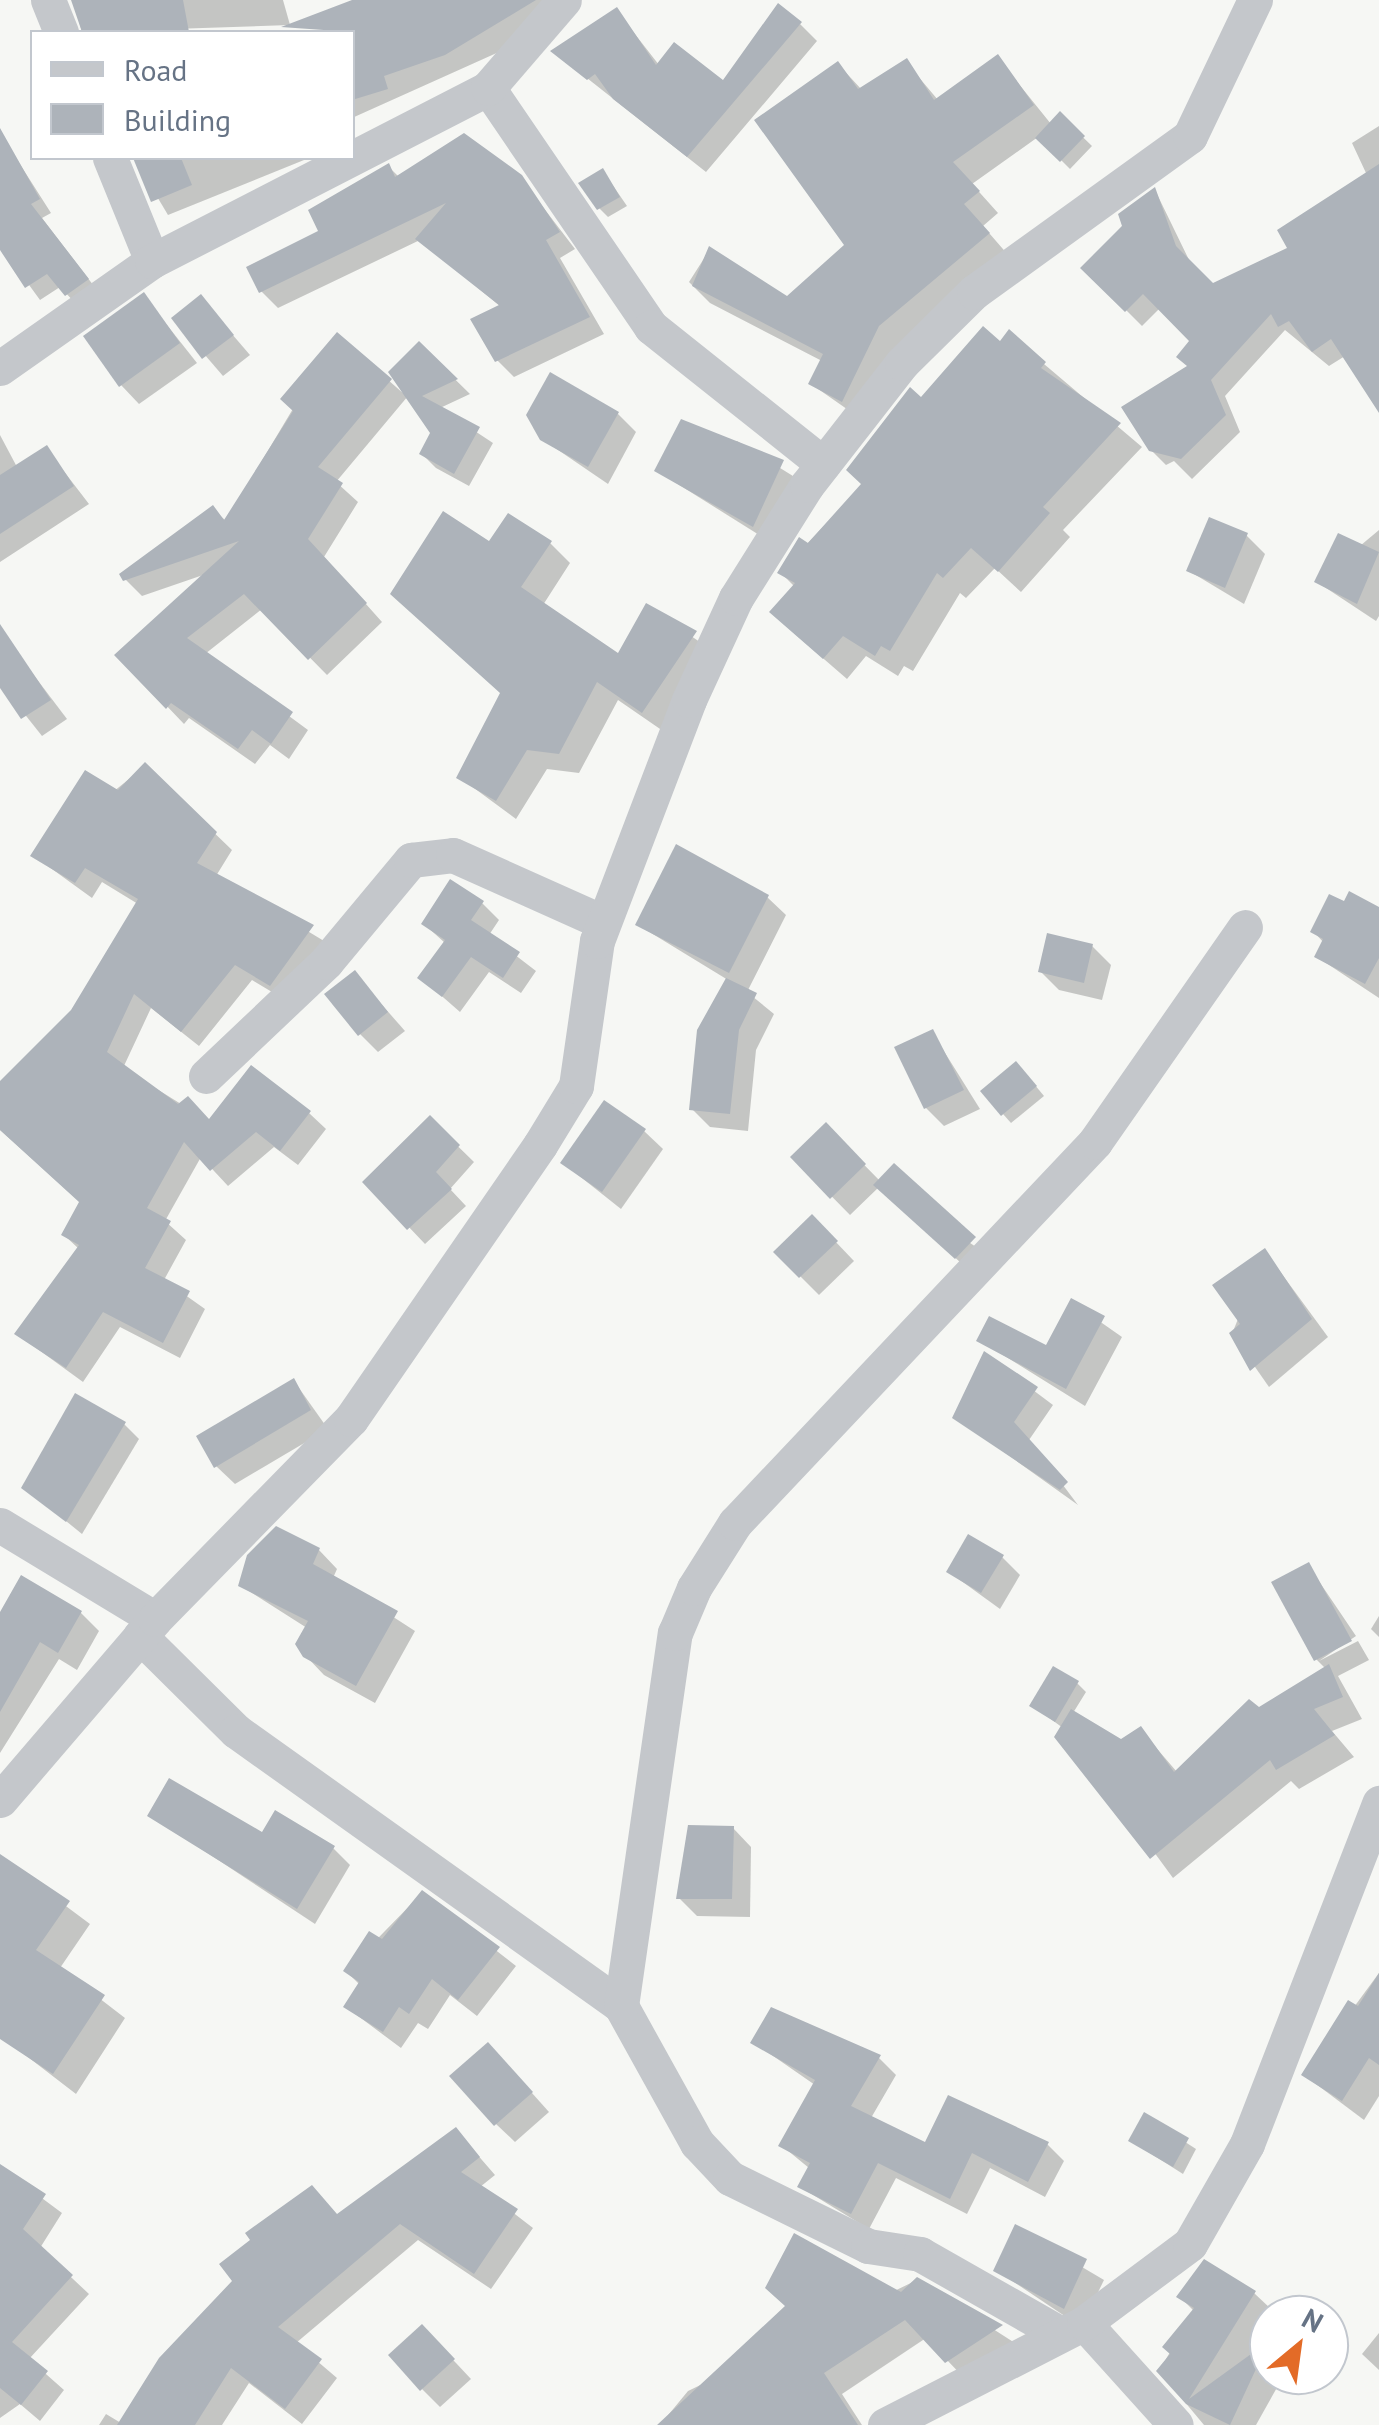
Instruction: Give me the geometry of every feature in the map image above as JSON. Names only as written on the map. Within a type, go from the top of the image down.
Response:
[{"type":"street","points":[[48,0],[60,30]]},
{"type":"street","points":[[355,156],[488,88],[564,0]]},
{"type":"street","points":[[0,1800],[147,1628],[351,1419],[540,1145],[576,1086],[603,922],[736,598],[823,464],[902,363],[974,292],[1190,136],[1255,0]]},
{"type":"street","points":[[488,88],[651,327],[823,464]]},
{"type":"street","points":[[111,160],[152,261]]},
{"type":"street","points":[[0,368],[152,261],[348,160]]},
{"type":"street","points":[[206,1076],[326,962],[410,860],[453,855],[603,922]]},
{"type":"street","points":[[621,2006],[675,1633],[694,1588],[735,1524],[1095,1142],[1246,927]]},
{"type":"street","points":[[0,1525],[147,1628],[236,1732],[621,2006],[696,2143],[730,2178],[868,2246],[920,2254],[1073,2328],[1176,2425]]},
{"type":"street","points":[[884,2425],[1073,2328],[1190,2244],[1218,2207],[1379,1803]]},
{"type":"building","points":[[71,0],[183,0],[189,30],[81,30]]},
{"type":"building","points":[[352,0],[536,0],[445,55],[384,76],[388,89],[355,99],[355,30],[281,27]]},
{"type":"building","points":[[778,3],[802,22],[687,157],[613,99],[595,74],[587,80],[550,51],[617,7],[656,65],[674,42],[723,80]]},
{"type":"building","points":[[998,54],[1034,105],[953,162],[980,191],[964,204],[990,233],[879,326],[842,402],[808,384],[823,354],[692,286],[709,246],[787,296],[844,245],[754,120],[838,61],[858,89],[907,58],[934,100]]},
{"type":"building","points":[[1060,111],[1085,136],[1060,162],[1035,138]]},
{"type":"building","points":[[0,128],[40,199],[31,204],[89,279],[65,296],[47,274],[25,288],[0,250]]},
{"type":"building","points":[[464,133],[522,175],[560,232],[546,240],[590,317],[495,362],[470,319],[499,305],[415,239],[446,203],[259,293],[246,267],[318,231],[308,210],[389,163],[395,177]]},
{"type":"building","points":[[134,160],[182,160],[192,185],[151,202]]},
{"type":"building","points":[[1379,164],[1379,413],[1331,339],[1312,352],[1289,321],[1278,327],[1271,314],[1211,380],[1226,415],[1181,459],[1149,451],[1121,407],[1187,366],[1176,357],[1189,341],[1143,294],[1125,312],[1080,268],[1122,226],[1118,214],[1155,187],[1176,246],[1213,283],[1287,248],[1277,230]]},
{"type":"building","points":[[603,168],[620,197],[597,210],[578,183]]},
{"type":"building","points":[[144,292],[180,343],[119,387],[83,336]]},
{"type":"building","points":[[201,294],[234,335],[202,359],[171,318]]},
{"type":"building","points":[[983,326],[1000,341],[1009,329],[1046,362],[1041,368],[1121,423],[1043,507],[1050,513],[998,572],[971,548],[943,578],[937,573],[890,651],[881,646],[875,656],[843,636],[823,659],[769,612],[795,583],[777,573],[799,537],[808,543],[861,484],[846,470],[910,387],[921,397]]},
{"type":"building","points":[[337,332],[392,379],[318,467],[343,483],[308,539],[367,603],[308,660],[244,594],[187,638],[293,712],[271,744],[252,730],[238,749],[171,703],[166,709],[114,655],[239,541],[123,581],[119,574],[213,505],[224,520],[293,411],[280,399]]},
{"type":"building","points":[[419,341],[458,379],[422,396],[480,427],[454,474],[419,454],[430,433],[388,372]]},
{"type":"building","points":[[550,372],[619,412],[588,467],[540,440],[526,415]]},
{"type":"building","points":[[681,419],[784,460],[753,527],[654,471]]},
{"type":"building","points":[[47,445],[74,486],[0,534],[0,475]]},
{"type":"building","points":[[443,511],[489,541],[508,513],[552,541],[521,587],[618,653],[646,603],[697,631],[642,713],[597,682],[559,754],[527,750],[496,801],[456,778],[500,693],[390,594]]},
{"type":"building","points":[[1209,517],[1248,533],[1225,588],[1186,571]]},
{"type":"building","points":[[1338,533],[1379,552],[1357,604],[1314,582]]},
{"type":"building","points":[[0,624],[51,700],[21,719],[0,688]]},
{"type":"building","points":[[145,762],[217,832],[197,863],[314,925],[270,986],[235,965],[181,1032],[134,994],[107,1052],[178,1104],[188,1096],[209,1119],[251,1065],[311,1111],[280,1151],[256,1132],[210,1171],[184,1142],[147,1208],[171,1221],[145,1268],[190,1291],[163,1343],[103,1312],[66,1368],[14,1334],[79,1245],[61,1235],[79,1202],[0,1130],[0,1081],[71,1010],[138,899],[85,868],[75,883],[30,856],[85,770],[118,790]]},
{"type":"building","points":[[676,844],[769,895],[729,973],[635,925]]},
{"type":"building","points":[[450,879],[484,901],[471,920],[520,952],[503,978],[471,957],[442,997],[417,978],[445,940],[421,924]]},
{"type":"building","points":[[1349,891],[1379,907],[1379,958],[1365,984],[1314,957],[1323,939],[1310,932],[1329,894],[1344,901]]},
{"type":"building","points":[[1047,933],[1093,944],[1084,983],[1038,972]]},
{"type":"building","points":[[355,970],[388,1012],[358,1036],[324,994]]},
{"type":"building","points":[[726,978],[757,993],[739,1030],[730,1114],[689,1110],[697,1030]]},
{"type":"building","points":[[933,1029],[964,1090],[924,1109],[894,1047]]},
{"type":"building","points":[[1016,1061],[1037,1086],[1001,1116],[980,1091]]},
{"type":"building","points":[[604,1100],[646,1129],[602,1192],[560,1163]]},
{"type":"building","points":[[430,1115],[460,1145],[436,1172],[452,1189],[407,1230],[362,1182]]},
{"type":"building","points":[[826,1122],[866,1164],[830,1199],[790,1157]]},
{"type":"building","points":[[894,1163],[976,1237],[955,1259],[873,1185]]},
{"type":"building","points":[[812,1214],[838,1241],[799,1278],[773,1252]]},
{"type":"building","points":[[1265,1248],[1312,1319],[1250,1371],[1229,1333],[1240,1324],[1212,1285]]},
{"type":"building","points":[[1071,1298],[1105,1316],[1066,1389],[976,1341],[989,1316],[1046,1345]]},
{"type":"building","points":[[984,1351],[1038,1387],[1014,1422],[1068,1482],[1060,1490],[952,1418]]},
{"type":"building","points":[[294,1378],[311,1410],[214,1468],[196,1436]]},
{"type":"building","points":[[75,1393],[126,1422],[66,1522],[21,1488]]},
{"type":"building","points":[[276,1526],[320,1548],[313,1564],[398,1611],[356,1686],[303,1657],[295,1644],[308,1621],[238,1586],[247,1555]]},
{"type":"building","points":[[968,1534],[1004,1555],[981,1593],[946,1572]]},
{"type":"building","points":[[1309,1562],[1352,1641],[1314,1661],[1271,1582]]},
{"type":"building","points":[[21,1575],[82,1611],[58,1653],[40,1642],[0,1712],[0,1612]]},
{"type":"building","points":[[1329,1664],[1343,1697],[1314,1709],[1335,1735],[1276,1770],[1270,1760],[1150,1859],[1054,1737],[1071,1709],[1121,1739],[1141,1726],[1174,1772],[1249,1699],[1259,1707]]},
{"type":"building","points":[[1053,1666],[1079,1681],[1055,1722],[1029,1706]]},
{"type":"building","points":[[169,1778],[262,1832],[275,1810],[335,1846],[297,1909],[147,1816]]},
{"type":"building","points":[[688,1825],[734,1826],[732,1899],[676,1899]]},
{"type":"building","points":[[0,1854],[70,1901],[36,1950],[105,1995],[53,2074],[0,2039]]},
{"type":"building","points":[[422,1890],[500,1947],[458,2000],[432,1979],[409,2014],[399,2007],[383,2032],[343,2007],[359,1982],[343,1971],[369,1931],[382,1939]]},
{"type":"building","points":[[1379,1973],[1379,2065],[1369,2058],[1342,2101],[1301,2075],[1348,2000],[1358,2006]]},
{"type":"building","points":[[771,2007],[881,2055],[851,2106],[925,2142],[948,2095],[1049,2142],[1028,2182],[972,2153],[950,2199],[878,2163],[851,2214],[797,2187],[810,2163],[778,2146],[815,2080],[750,2043]]},
{"type":"building","points":[[488,2042],[533,2092],[494,2126],[449,2076]]},
{"type":"building","points":[[1144,2112],[1189,2138],[1173,2167],[1128,2141]]},
{"type":"building","points":[[456,2127],[480,2157],[461,2172],[518,2209],[474,2274],[400,2224],[278,2327],[322,2359],[285,2409],[231,2368],[195,2425],[117,2425],[159,2358],[232,2281],[219,2264],[250,2240],[245,2233],[312,2185],[337,2214]]},
{"type":"building","points":[[0,2164],[46,2194],[23,2229],[73,2275],[12,2342],[48,2371],[21,2405],[0,2388]]},
{"type":"building","points":[[1015,2224],[1087,2259],[1064,2309],[993,2271]]},
{"type":"building","points":[[794,2233],[901,2292],[917,2277],[1003,2325],[945,2363],[905,2320],[824,2373],[858,2425],[657,2425],[785,2306],[765,2288]]},
{"type":"building","points":[[1204,2259],[1256,2291],[1249,2295],[1249,2302],[1189,2399],[1249,2356],[1249,2384],[1230,2425],[1186,2404],[1156,2371],[1170,2354],[1162,2347],[1194,2308],[1176,2297]]},
{"type":"building","points":[[422,2324],[455,2359],[420,2391],[388,2355]]}]
